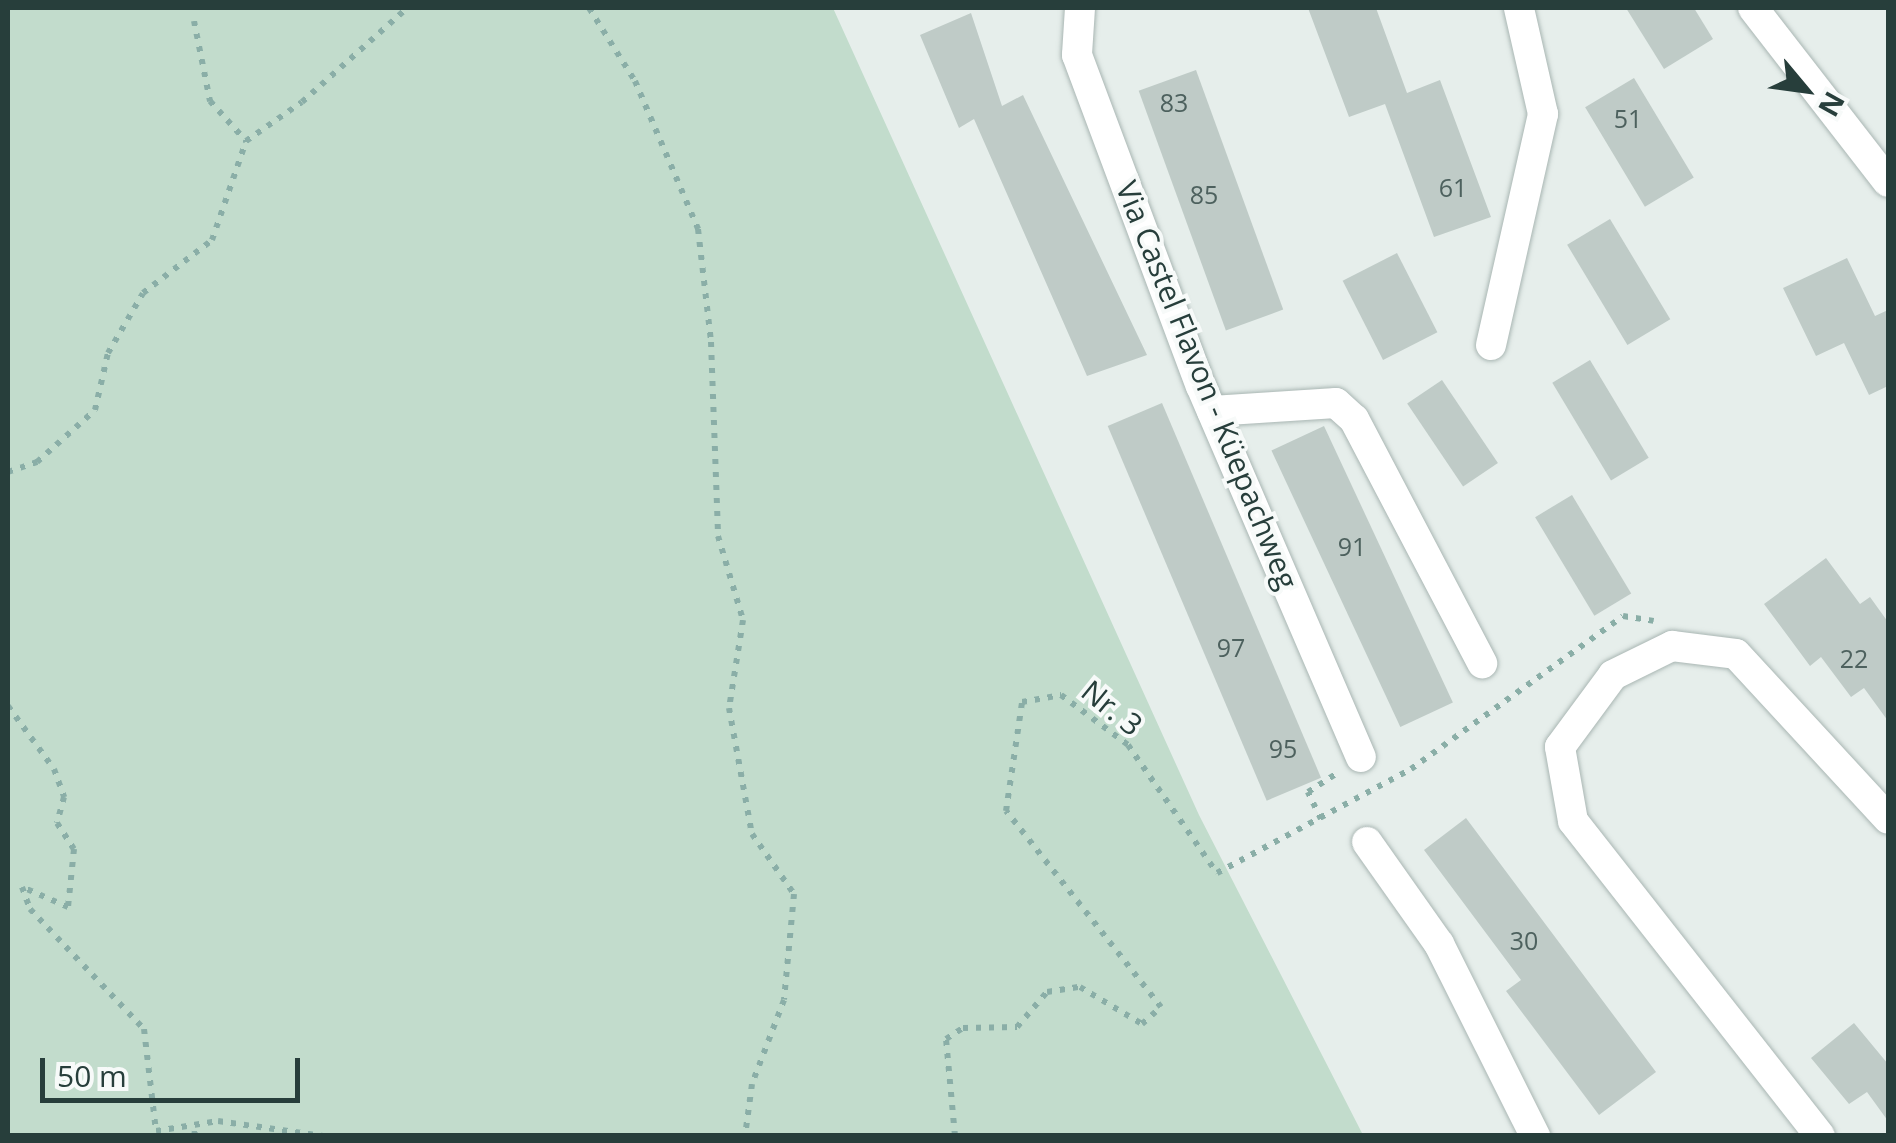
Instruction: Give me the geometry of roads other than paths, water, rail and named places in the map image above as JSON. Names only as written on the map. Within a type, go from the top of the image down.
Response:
[{"type":"street","name":"Via Castel Flavon - Küepachweg","points":[[1080,8],[1077,55],[1212,411],[1361,757]]},
{"type":"street","points":[[1491,345],[1543,114],[1519,8]]},
{"type":"street","points":[[1753,8],[1888,182]]},
{"type":"street","points":[[1212,411],[1336,402],[1354,418],[1482,662]]},
{"type":"street","points":[[1820,1136],[1573,821],[1560,747],[1613,675],[1672,646],[1736,654],[1888,819]]},
{"type":"street","points":[[1367,842],[1439,944],[1535,1136]]}]
